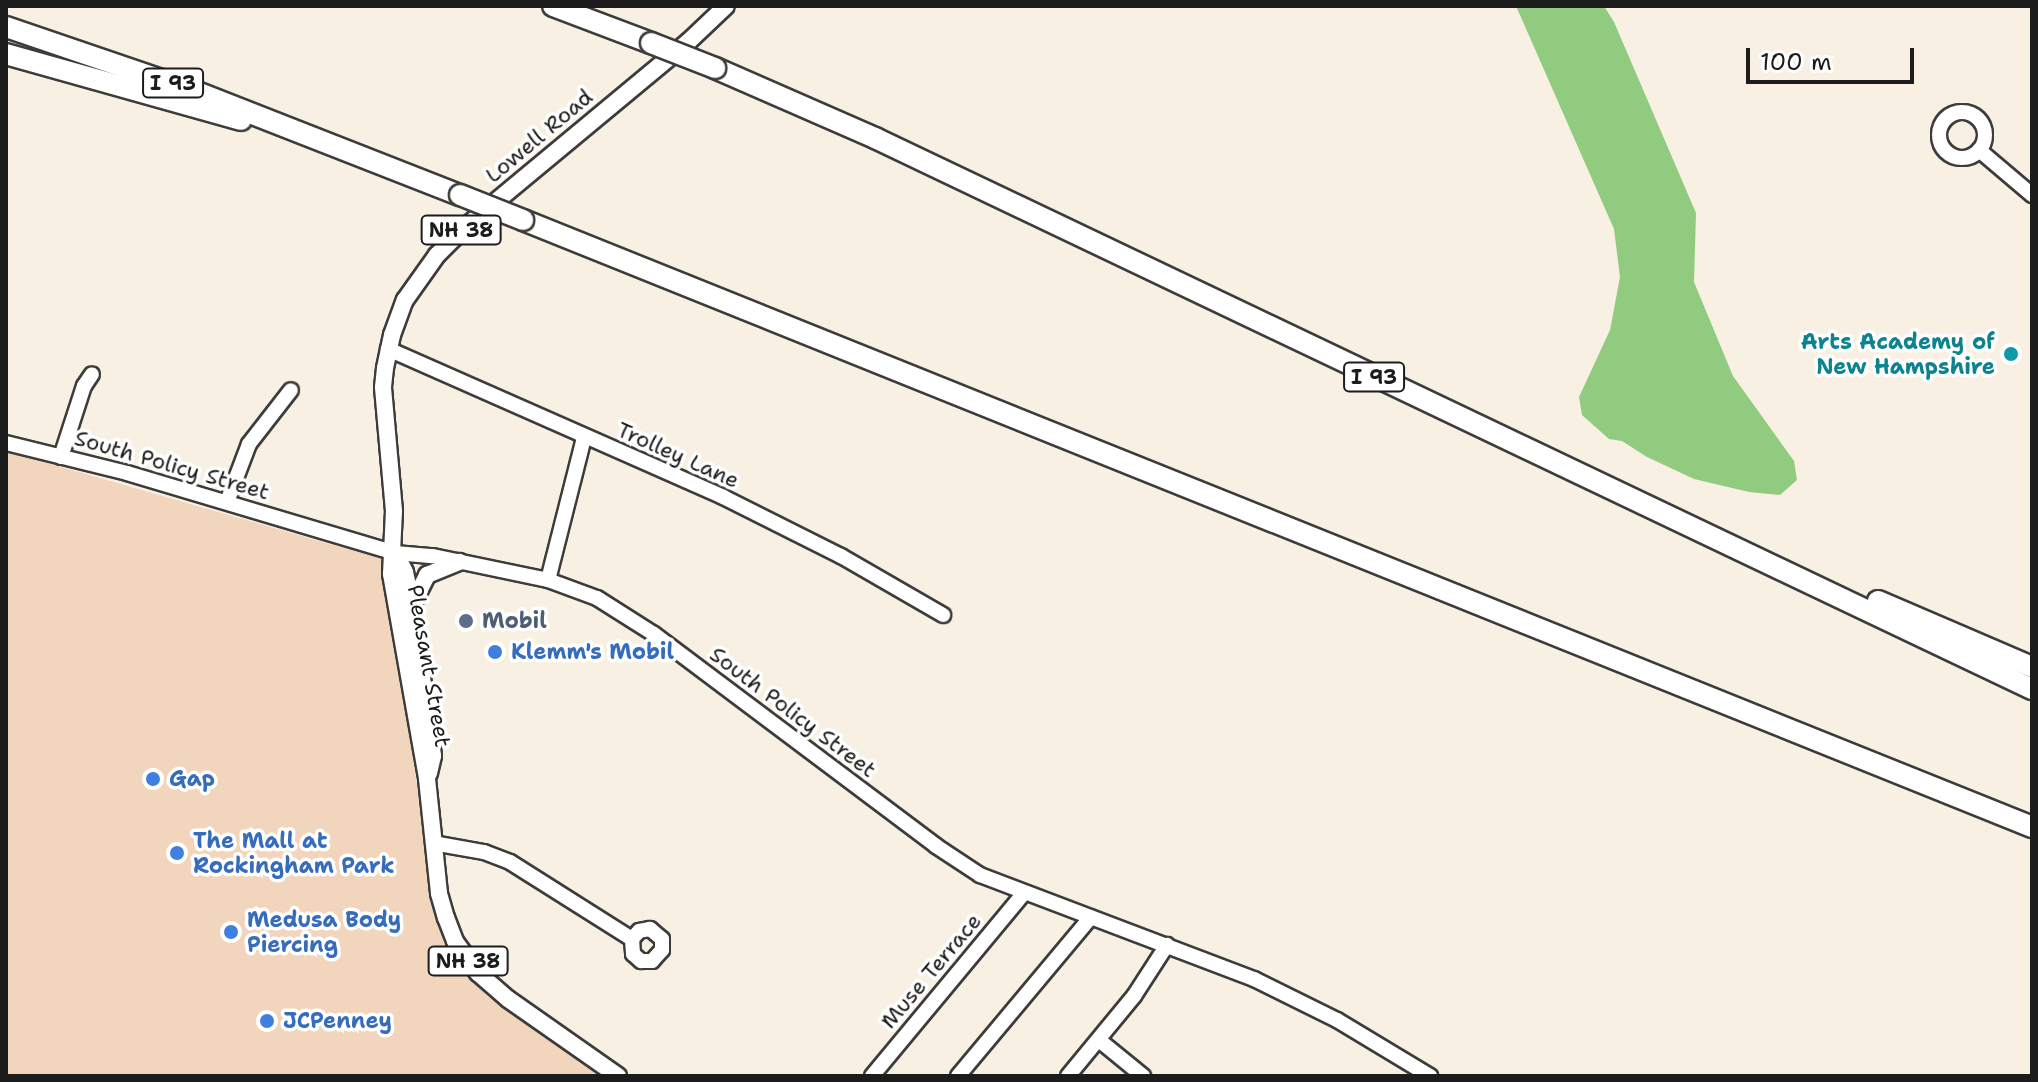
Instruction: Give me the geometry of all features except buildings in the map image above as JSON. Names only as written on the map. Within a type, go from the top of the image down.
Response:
[{"type":"highway","name":"I 93","points":[[553,6],[715,68],[875,138],[1687,522],[2032,689]]},
{"type":"highway","name":"I 93","points":[[6,27],[155,77],[337,146],[2032,827]]},
{"type":"highway","points":[[6,54],[337,146]]},
{"type":"highway","points":[[1687,522],[2032,667]]},
{"type":"main road","name":"Lowell Road","points":[[395,553],[383,387],[388,349],[414,284],[451,240],[688,42],[726,6]]},
{"type":"main road","name":"Pleasant Street","points":[[395,553],[405,572],[412,606],[433,756],[427,778]]},
{"type":"main road","name":"Pleasant Street","points":[[395,553],[391,574],[427,778],[439,893],[455,941],[466,958],[508,999],[618,1076]]},
{"type":"main road","points":[[412,606],[419,585],[427,575],[460,562]]},
{"type":"street","points":[[1979,150],[2032,195]]},
{"type":"street","name":"Trolley Lane","points":[[388,349],[723,497],[841,556],[943,615]]},
{"type":"street","points":[[61,457],[84,386],[92,374]]},
{"type":"street","points":[[227,502],[249,444],[291,390]]},
{"type":"street","points":[[36,450],[71,427]]},
{"type":"street","points":[[548,580],[584,438]]},
{"type":"street","name":"South Policy Street","points":[[6,443],[227,502],[395,553],[460,562],[548,580],[622,612],[957,862],[1023,894],[1167,945],[1301,1001],[1430,1076]]},
{"type":"street","points":[[433,843],[497,856],[632,939]]},
{"type":"street","name":"Muse Terrace","points":[[872,1076],[1023,894]]},
{"type":"street","points":[[958,1076],[1091,917]]},
{"type":"street","points":[[1068,1076],[1099,1040],[1167,945]]},
{"type":"street","points":[[1099,1040],[1143,1076]]},
{"type":"shaded area","name":"The Mall at Rockingham Park","points":[[6,451],[382,559],[437,914],[456,957],[486,995],[602,1076],[6,1076]]},
{"type":"green space","points":[[1516,6],[1604,6],[1614,22],[1696,213],[1694,282],[1733,376],[1794,461],[1797,480],[1780,495],[1749,492],[1694,479],[1647,457],[1622,441],[1609,439],[1582,415],[1579,397],[1610,330],[1620,277],[1614,229]]},
{"type":"place","name":"Arts Academy of New Hampshire","points":[[2011,354]]},
{"type":"place","name":"Mobil","points":[[466,621]]},
{"type":"place","name":"Klemm's Mobil","points":[[495,652]]},
{"type":"place","name":"Gap","points":[[153,779]]},
{"type":"place","name":"The Mall at Rockingham Park","points":[[177,853]]},
{"type":"place","name":"Medusa Body Piercing","points":[[231,932]]},
{"type":"place","name":"JCPenney","points":[[267,1021]]}]
